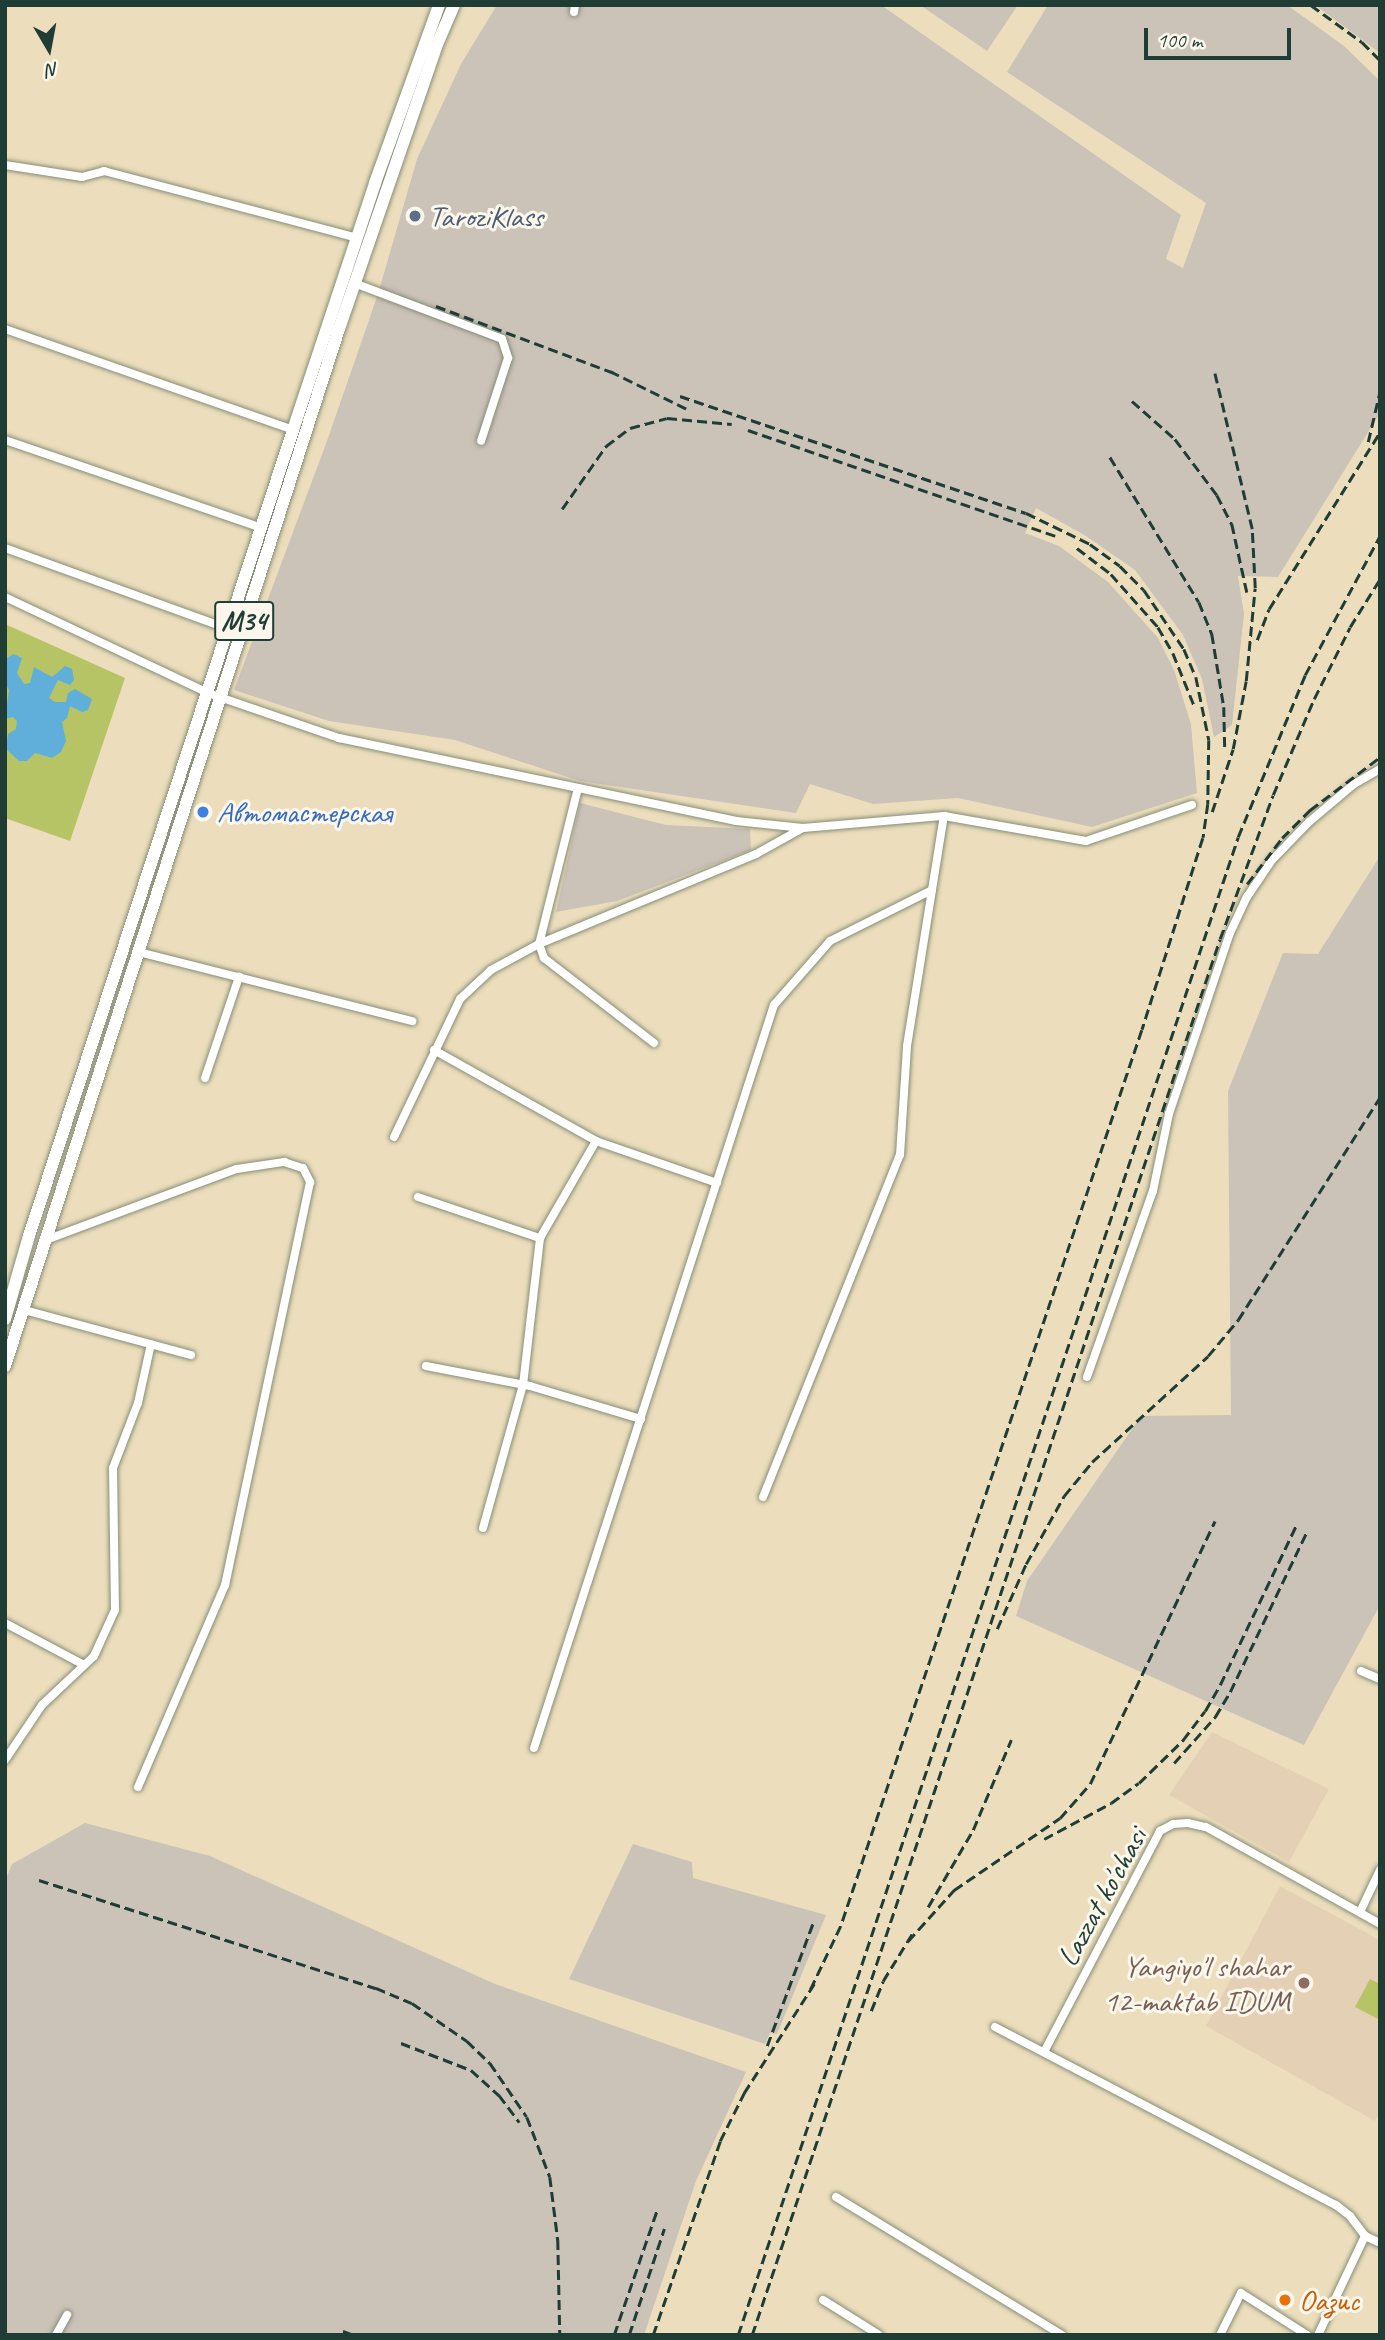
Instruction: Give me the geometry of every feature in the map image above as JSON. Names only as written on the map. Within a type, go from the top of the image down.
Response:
[{"type":"main road","name":"M34","points":[[5,1319],[29,1236],[293,430],[439,5]]},
{"type":"main road","name":"M34","points":[[5,1366],[354,283],[431,59],[454,5]]},
{"type":"street","points":[[5,165],[82,177],[104,171],[357,238]]},
{"type":"street","points":[[354,283],[502,339],[508,358],[481,441]]},
{"type":"street","points":[[5,329],[293,430]]},
{"type":"street","points":[[5,440],[262,528]]},
{"type":"street","points":[[5,548],[229,629]]},
{"type":"street","points":[[5,597],[208,693],[339,738],[736,821],[803,828],[944,816],[1086,841],[1192,805]]},
{"type":"street","points":[[1087,1377],[1153,1191],[1169,1114],[1230,933],[1247,897],[1272,860],[1309,822],[1354,784],[1380,769]]},
{"type":"street","points":[[578,788],[539,944],[544,958],[654,1043]]},
{"type":"street","points":[[763,1497],[900,1155],[906,1046],[944,816]]},
{"type":"street","points":[[394,1137],[460,999],[491,970],[539,944],[756,854],[803,828]]},
{"type":"street","points":[[534,1748],[774,1005],[830,941],[932,890]]},
{"type":"street","points":[[139,952],[412,1021]]},
{"type":"street","points":[[205,1078],[239,977]]},
{"type":"street","points":[[434,1050],[596,1142],[717,1183]]},
{"type":"street","points":[[483,1528],[523,1385],[540,1238],[596,1142]]},
{"type":"street","points":[[44,1241],[237,1169],[284,1162],[303,1168],[310,1182],[225,1585],[138,1787]]},
{"type":"street","points":[[418,1197],[540,1238]]},
{"type":"street","points":[[24,1310],[191,1355]]},
{"type":"street","points":[[5,1760],[43,1705],[94,1656],[115,1610],[113,1468],[138,1404],[151,1344]]},
{"type":"street","points":[[426,1366],[523,1385],[641,1419]]},
{"type":"street","points":[[5,1623],[84,1665]]},
{"type":"street","points":[[1361,1671],[1380,1679]]},
{"type":"street","name":"Lazzat ko'chasi","points":[[1044,2052],[1160,1831],[1173,1824],[1188,1823],[1206,1827],[1380,1923]]},
{"type":"street","points":[[1360,1912],[1380,1870]]},
{"type":"street","points":[[995,2027],[1336,2205],[1350,2216],[1365,2236],[1380,2243]]},
{"type":"street","points":[[836,2197],[1062,2335]]},
{"type":"street","points":[[1318,2335],[1365,2236]]},
{"type":"street","points":[[1220,2335],[1241,2293],[1307,2335]]},
{"type":"street","points":[[823,2301],[879,2335]]},
{"type":"street","points":[[56,2335],[67,2315]]},
{"type":"shaded area","points":[[497,5],[881,5],[1181,215],[1166,259],[1183,268],[1206,203],[1007,72],[1048,5],[1287,5],[1344,46],[1380,81],[1380,413],[1278,577],[1238,576],[1244,614],[1232,725],[1214,737],[1202,679],[1183,635],[1135,570],[1086,536],[1036,508],[1025,533],[1059,546],[1108,582],[1158,638],[1174,670],[1191,724],[1197,793],[1092,827],[958,798],[873,804],[810,784],[796,813],[580,781],[455,740],[329,721],[234,690],[327,441],[378,294],[417,159],[461,64]]},
{"type":"shaded area","points":[[920,5],[1018,5],[987,51]]},
{"type":"shaded area","points":[[1315,5],[1380,5],[1380,53]]},
{"type":"shaded area","points":[[580,803],[666,825],[750,829],[751,850],[617,901],[556,912]]},
{"type":"shaded area","points":[[1380,856],[1380,1605],[1304,1745],[1016,1616],[1027,1581],[1141,1416],[1231,1415],[1228,1091],[1283,953],[1318,954]]},
{"type":"shaded area","points":[[1212,1732],[1329,1789],[1289,1862],[1169,1795]]},
{"type":"shaded area","points":[[85,1823],[210,1856],[495,1984],[746,2072],[696,2181],[644,2335],[5,2335],[5,1881],[12,1864]]},
{"type":"shaded area","points":[[633,1844],[692,1862],[693,1878],[826,1915],[777,2034],[770,2033],[765,2044],[569,1979]]},
{"type":"shaded area","name":"Yangiyo'l shahar 12-maktab IDUM","points":[[1280,1886],[1380,1940],[1380,2112],[1375,2121],[1206,2026]]},
{"type":"green space","points":[[5,624],[125,678],[70,841],[5,818]]},
{"type":"green space","points":[[1370,1979],[1380,1984],[1380,2020],[1355,2007]]},
{"type":"water","points":[[14,654],[22,658],[17,673],[24,684],[30,683],[34,667],[52,677],[65,666],[72,669],[74,680],[70,685],[58,680],[49,698],[55,702],[66,702],[68,693],[75,689],[92,699],[88,710],[82,712],[70,706],[67,718],[62,722],[66,741],[61,752],[52,758],[35,753],[27,761],[19,761],[6,749],[8,734],[16,729],[17,721],[13,717],[5,719],[9,690],[5,683],[5,659]]},
{"type":"railway","points":[[1311,5],[1362,42],[1380,60]]},
{"type":"railway","points":[[436,306],[617,374]]},
{"type":"railway","points":[[610,371],[689,410]]},
{"type":"railway","points":[[1212,812],[1233,749],[1246,681],[1255,588],[1252,529],[1214,371]]},
{"type":"railway","points":[[1368,442],[1380,391]]},
{"type":"railway","points":[[680,396],[1026,513],[1090,544],[1120,566],[1144,590],[1184,649],[1196,677],[1209,740],[1208,804],[1203,838],[1142,1030],[841,1926],[810,1991]]},
{"type":"railway","points":[[1132,401],[1175,439],[1217,495],[1232,524],[1247,592]]},
{"type":"railway","points":[[562,509],[606,446],[630,428],[667,418],[732,424]]},
{"type":"railway","points":[[748,430],[1056,536]]},
{"type":"railway","points":[[1257,640],[1269,609],[1380,432]]},
{"type":"railway","points":[[1110,457],[1199,602],[1212,634],[1224,707],[1225,750]]},
{"type":"railway","points":[[738,2335],[1238,837],[1305,675],[1380,536]]},
{"type":"railway","points":[[1077,548],[1111,574],[1158,627],[1173,653],[1194,705]]},
{"type":"railway","points":[[752,2335],[1220,939],[1273,795],[1314,699],[1350,627],[1380,579]]},
{"type":"railway","points":[[1247,884],[1282,838],[1310,810],[1380,757]]},
{"type":"railway","points":[[997,1629],[1026,1564],[1064,1496],[1092,1462],[1208,1356],[1238,1320],[1380,1097]]},
{"type":"railway","points":[[908,1941],[954,1890],[1060,1818],[1090,1784],[1215,1521]]},
{"type":"railway","points":[[1044,1839],[1111,1803],[1139,1783],[1183,1740],[1220,1685],[1296,1526]]},
{"type":"railway","points":[[1174,1763],[1215,1717],[1230,1692],[1307,1531]]},
{"type":"railway","points":[[928,1907],[973,1830],[1011,1740]]},
{"type":"railway","points":[[39,1880],[376,1988],[412,2003],[467,2041],[490,2063],[527,2117],[550,2177],[558,2240],[560,2335]]},
{"type":"railway","points":[[767,2046],[813,1923]]},
{"type":"railway","points":[[871,2011],[883,1981],[912,1934]]},
{"type":"railway","points":[[653,2335],[720,2141],[744,2093],[814,1984]]},
{"type":"railway","points":[[401,2043],[471,2070],[499,2095],[519,2122]]},
{"type":"railway","points":[[614,2335],[657,2210]]},
{"type":"railway","points":[[629,2335],[664,2229]]},
{"type":"railway","points":[[343,2331],[354,2335]]},
{"type":"place","name":"TaroziKlass","points":[[415,216]]},
{"type":"place","name":"Автомастерская","points":[[203,812]]},
{"type":"place","name":"Yangiyo'l shahar 12-maktab IDUM","points":[[1304,1983]]},
{"type":"place","name":"Оазис","points":[[1285,2300]]}]
